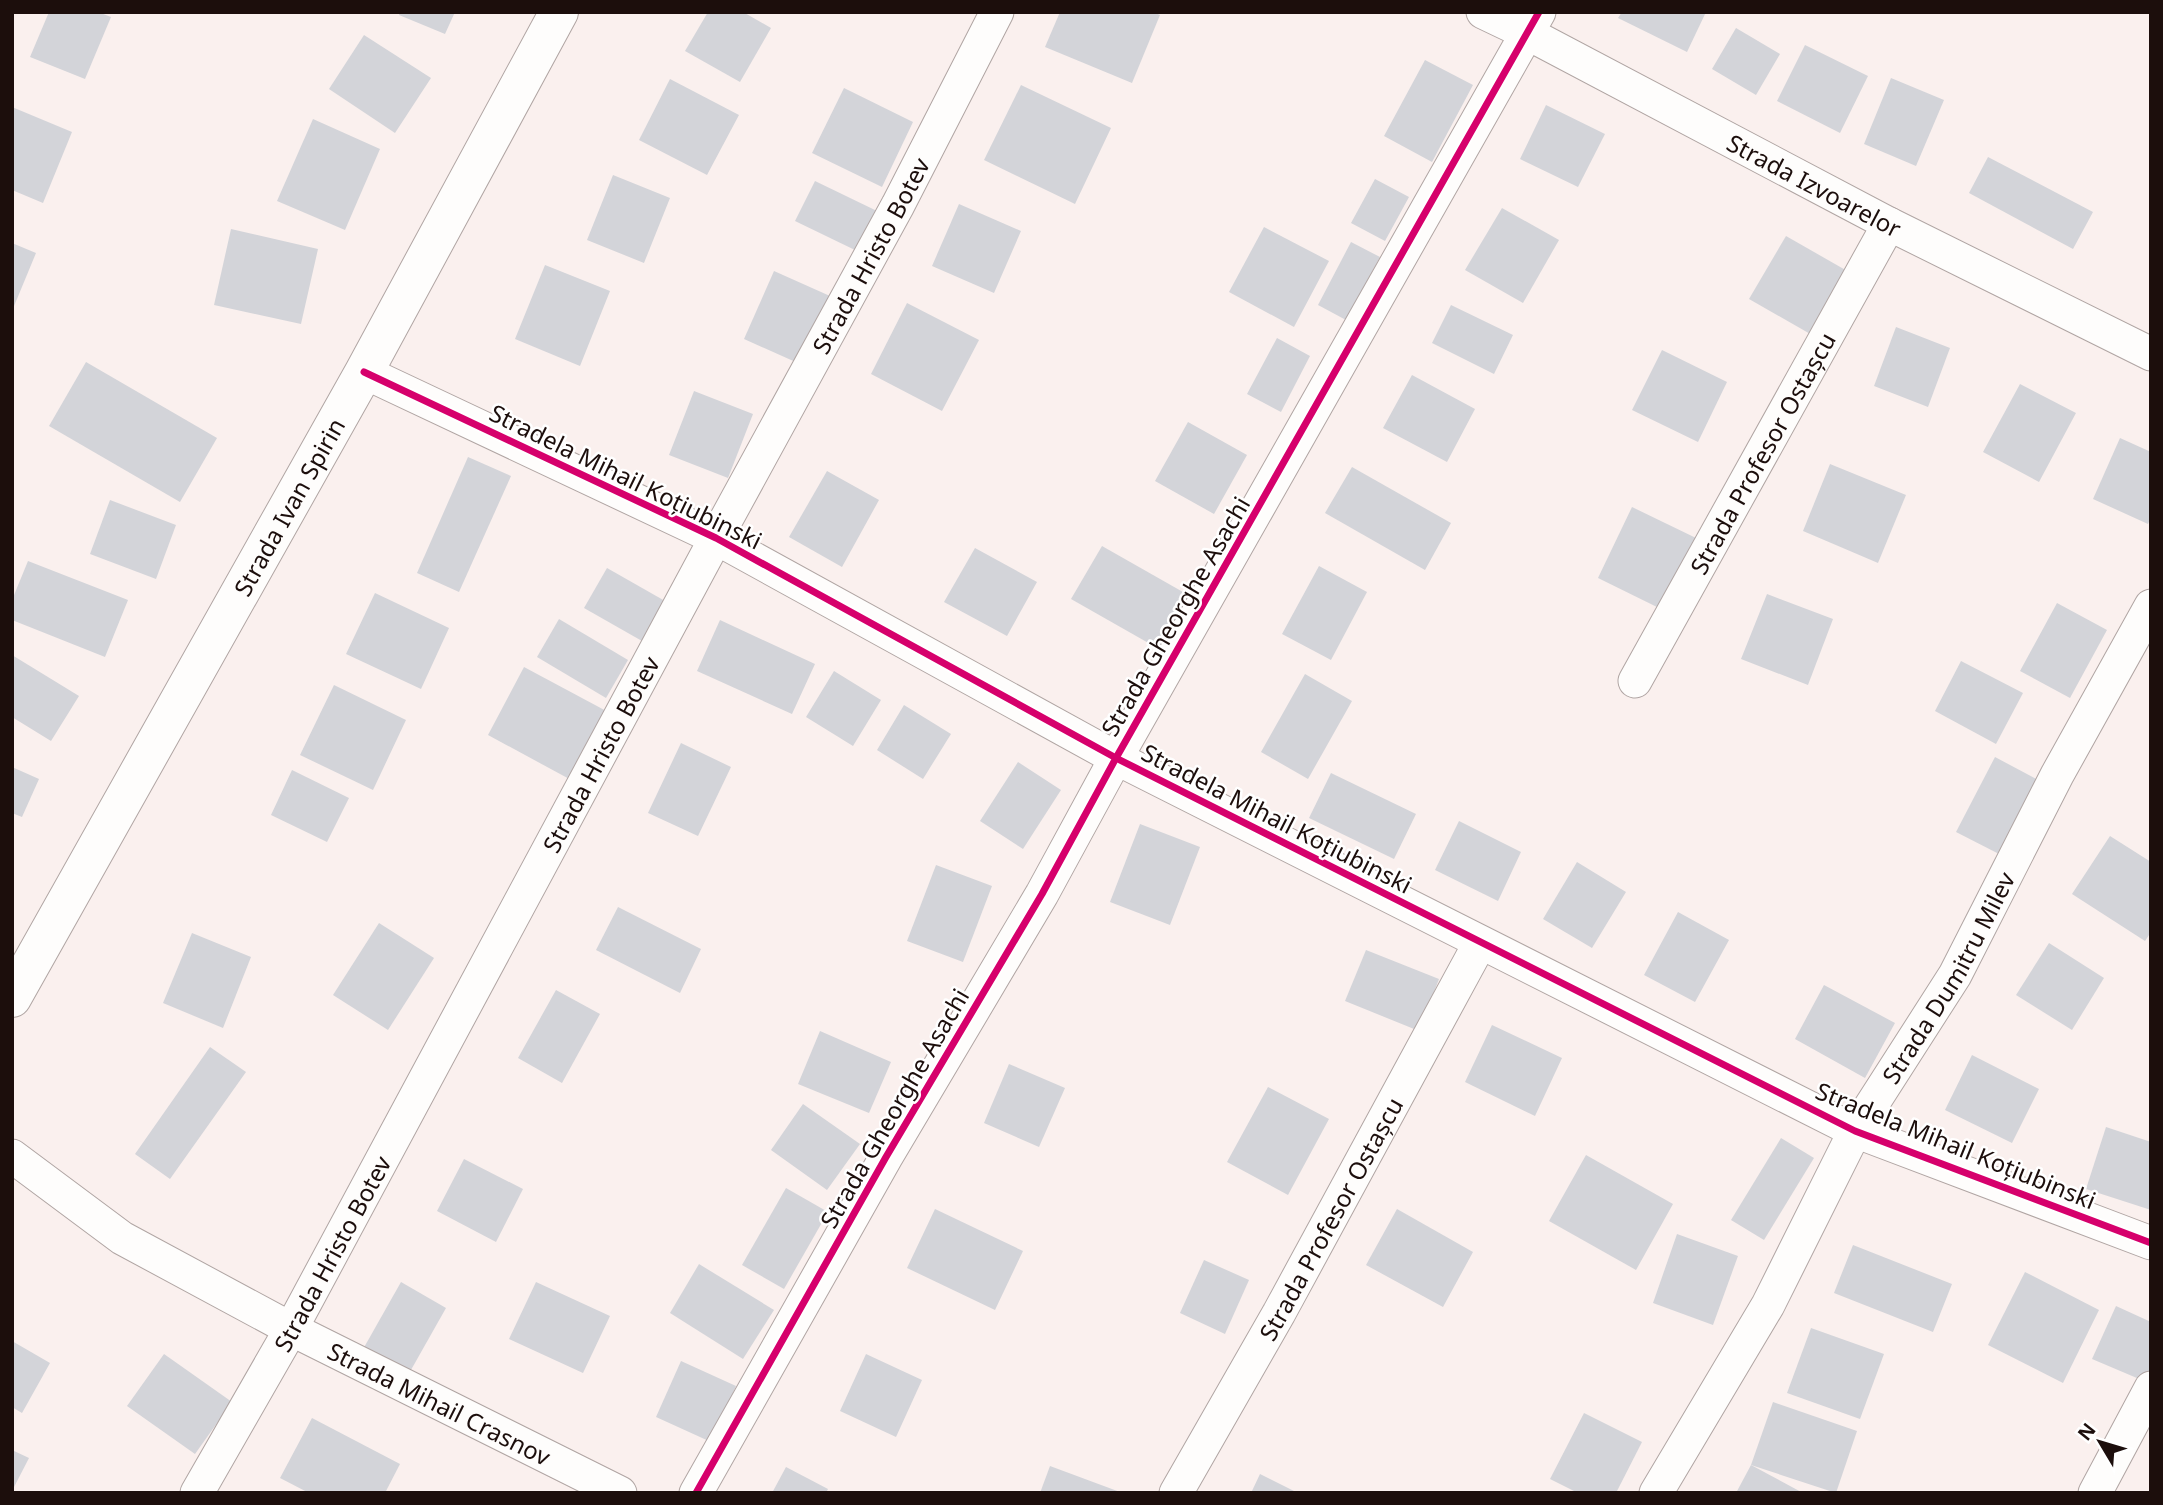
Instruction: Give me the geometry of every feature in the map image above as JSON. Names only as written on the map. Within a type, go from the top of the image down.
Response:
[{"type":"street","name":"Strada Ivan Spirin","points":[[12,998],[364,372],[559,12]]},
{"type":"street","name":"Strada Hristo Botev","points":[[197,1493],[291,1329],[716,537],[898,205],[997,12]]},
{"type":"street","name":"Strada Izvoarelor","points":[[1483,12],[1533,23],[1889,224],[2151,354]]},
{"type":"street","name":"Strada Gheorghe Asachi","points":[[696,1493],[886,1157],[1042,894],[1116,758],[1533,23]]},
{"type":"street","name":"Strada Profesor Ostașcu","points":[[1635,681],[1889,224]]},
{"type":"street","name":"Stradela Mihail Koțiubinski","points":[[364,372],[716,537],[1116,758],[1855,1131],[2151,1243]]},
{"type":"street","name":"Strada Dumitru Milev","points":[[1656,1493],[1768,1305],[1855,1131],[1955,975],[2057,775],[2151,606]]},
{"type":"street","name":"Strada Profesor Ostașcu","points":[[1176,1493],[1279,1313],[1480,943]]},
{"type":"street","name":"Strada Mihail Crasnov","points":[[12,1156],[122,1238],[291,1329],[620,1493]]},
{"type":"street","points":[[2095,1493],[2151,1388]]},
{"type":"building","points":[[49,12],[98,12],[111,17],[85,79],[30,57]]},
{"type":"building","points":[[400,12],[455,12],[445,34],[399,15]]},
{"type":"building","points":[[708,12],[743,12],[771,28],[740,82],[685,51]]},
{"type":"building","points":[[1060,12],[1153,12],[1160,15],[1132,83],[1045,47]]},
{"type":"building","points":[[1622,12],[1706,12],[1687,52],[1618,18]]},
{"type":"building","points":[[1736,28],[1780,54],[1756,95],[1712,69]]},
{"type":"building","points":[[364,35],[431,78],[395,133],[329,89]]},
{"type":"building","points":[[1805,45],[1868,76],[1840,133],[1777,101]]},
{"type":"building","points":[[1425,60],[1473,85],[1432,162],[1384,136]]},
{"type":"building","points":[[1891,78],[1944,100],[1916,166],[1864,144]]},
{"type":"building","points":[[670,79],[739,115],[707,175],[639,140]]},
{"type":"building","points":[[1021,85],[1111,128],[1075,204],[984,160]]},
{"type":"building","points":[[844,88],[913,122],[882,187],[812,153]]},
{"type":"building","points":[[1546,105],[1605,134],[1578,187],[1520,159]]},
{"type":"building","points":[[12,107],[72,132],[43,203],[12,190]]},
{"type":"building","points":[[313,119],[380,149],[345,230],[277,201]]},
{"type":"building","points":[[1988,157],[2093,212],[2073,249],[1969,193]]},
{"type":"building","points":[[613,175],[670,198],[644,263],[587,240]]},
{"type":"building","points":[[1375,179],[1409,197],[1385,241],[1351,223]]},
{"type":"building","points":[[815,181],[877,211],[857,251],[795,221]]},
{"type":"building","points":[[959,204],[1021,231],[994,293],[932,266]]},
{"type":"building","points":[[1502,208],[1559,240],[1523,303],[1465,270]]},
{"type":"building","points":[[1264,227],[1329,261],[1294,327],[1229,292]]},
{"type":"building","points":[[231,229],[318,249],[301,324],[214,305]]},
{"type":"building","points":[[1786,236],[1849,272],[1812,335],[1749,299]]},
{"type":"building","points":[[1351,242],[1380,257],[1346,320],[1318,305]]},
{"type":"building","points":[[12,243],[36,253],[12,311]]},
{"type":"building","points":[[545,265],[610,291],[580,366],[515,339]]},
{"type":"building","points":[[774,271],[830,296],[800,364],[744,339]]},
{"type":"building","points":[[907,303],[979,340],[942,411],[871,374]]},
{"type":"building","points":[[1451,305],[1513,335],[1494,374],[1432,343]]},
{"type":"building","points":[[1896,327],[1950,348],[1928,407],[1874,386]]},
{"type":"building","points":[[1277,338],[1310,356],[1281,412],[1247,394]]},
{"type":"building","points":[[1662,350],[1727,382],[1698,442],[1632,410]]},
{"type":"building","points":[[86,362],[217,438],[180,502],[49,426]]},
{"type":"building","points":[[1412,375],[1475,409],[1447,462],[1383,428]]},
{"type":"building","points":[[2020,384],[2076,413],[2039,482],[1983,452]]},
{"type":"building","points":[[694,391],[753,414],[728,478],[669,455]]},
{"type":"building","points":[[1188,422],[1247,455],[1214,514],[1155,481]]},
{"type":"building","points":[[2120,438],[2151,452],[2151,517],[2148,524],[2093,499]]},
{"type":"building","points":[[468,457],[511,476],[459,592],[417,573]]},
{"type":"building","points":[[1830,464],[1906,495],[1878,563],[1803,531]]},
{"type":"building","points":[[1352,467],[1451,523],[1425,570],[1325,513]]},
{"type":"building","points":[[827,471],[879,500],[842,567],[789,537]]},
{"type":"building","points":[[110,500],[176,525],[156,579],[90,554]]},
{"type":"building","points":[[1632,507],[1696,538],[1661,609],[1598,578]]},
{"type":"building","points":[[1102,546],[1190,596],[1159,649],[1071,599]]},
{"type":"building","points":[[975,548],[1037,582],[1007,636],[944,602]]},
{"type":"building","points":[[28,561],[128,600],[105,657],[12,620],[12,600]]},
{"type":"building","points":[[1319,566],[1367,592],[1331,660],[1282,634]]},
{"type":"building","points":[[607,568],[665,601],[642,641],[584,608]]},
{"type":"building","points":[[375,593],[449,628],[421,689],[346,654]]},
{"type":"building","points":[[1767,594],[1833,619],[1808,685],[1741,659]]},
{"type":"building","points":[[2057,603],[2107,630],[2070,698],[2020,671]]},
{"type":"building","points":[[559,619],[628,660],[606,698],[537,657]]},
{"type":"building","points":[[720,620],[815,664],[792,714],[697,671]]},
{"type":"building","points":[[12,655],[79,696],[51,741],[12,717]]},
{"type":"building","points":[[1961,661],[2023,693],[1996,744],[1935,711]]},
{"type":"building","points":[[524,667],[610,713],[573,781],[488,735]]},
{"type":"building","points":[[834,671],[881,700],[853,746],[806,717]]},
{"type":"building","points":[[1305,674],[1352,701],[1308,779],[1261,752]]},
{"type":"building","points":[[334,685],[406,720],[373,790],[300,755]]},
{"type":"building","points":[[904,705],[951,734],[923,779],[877,750]]},
{"type":"building","points":[[681,743],[731,767],[698,836],[648,813]]},
{"type":"building","points":[[1995,757],[2040,781],[2001,855],[1956,832]]},
{"type":"building","points":[[1018,762],[1061,790],[1023,849],[980,821]]},
{"type":"building","points":[[12,767],[39,779],[22,817],[12,813]]},
{"type":"building","points":[[292,770],[349,798],[327,842],[271,815]]},
{"type":"building","points":[[1331,773],[1416,814],[1394,859],[1309,818]]},
{"type":"building","points":[[1459,821],[1521,852],[1498,901],[1435,870]]},
{"type":"building","points":[[1140,824],[1200,847],[1170,925],[1110,902]]},
{"type":"building","points":[[2110,836],[2151,862],[2151,932],[2145,941],[2072,894]]},
{"type":"building","points":[[1577,862],[1626,892],[1592,948],[1543,919]]},
{"type":"building","points":[[936,865],[992,886],[963,962],[907,941]]},
{"type":"building","points":[[618,907],[701,949],[680,993],[596,950]]},
{"type":"building","points":[[1678,912],[1729,940],[1695,1002],[1644,975]]},
{"type":"building","points":[[379,923],[434,958],[388,1030],[333,995]]},
{"type":"building","points":[[192,933],[251,957],[223,1028],[163,1003]]},
{"type":"building","points":[[2049,943],[2104,978],[2072,1030],[2016,995]]},
{"type":"building","points":[[1366,950],[1439,979],[1419,1031],[1345,1001]]},
{"type":"building","points":[[1824,985],[1895,1023],[1865,1078],[1795,1039]]},
{"type":"building","points":[[556,990],[600,1014],[562,1083],[518,1058]]},
{"type":"building","points":[[1492,1025],[1562,1058],[1535,1116],[1465,1082]]},
{"type":"building","points":[[820,1031],[891,1062],[869,1113],[798,1084]]},
{"type":"building","points":[[210,1047],[246,1072],[170,1179],[135,1154]]},
{"type":"building","points":[[1972,1055],[2039,1089],[2012,1143],[1945,1110]]},
{"type":"building","points":[[1009,1064],[1065,1088],[1039,1147],[984,1123]]},
{"type":"building","points":[[1268,1087],[1329,1119],[1288,1195],[1227,1162]]},
{"type":"building","points":[[803,1104],[860,1144],[827,1190],[771,1150]]},
{"type":"building","points":[[2106,1127],[2151,1142],[2151,1210],[2086,1189]]},
{"type":"building","points":[[1781,1138],[1814,1158],[1764,1240],[1731,1220]]},
{"type":"building","points":[[1586,1155],[1673,1204],[1636,1270],[1549,1221]]},
{"type":"building","points":[[464,1159],[523,1189],[496,1242],[437,1211]]},
{"type":"building","points":[[786,1188],[828,1212],[784,1289],[742,1265]]},
{"type":"building","points":[[935,1209],[1023,1251],[995,1310],[907,1268]]},
{"type":"building","points":[[1397,1209],[1473,1252],[1443,1307],[1366,1265]]},
{"type":"building","points":[[1677,1234],[1738,1256],[1713,1325],[1653,1303]]},
{"type":"building","points":[[1853,1245],[1952,1284],[1933,1332],[1834,1293]]},
{"type":"building","points":[[1204,1260],[1249,1280],[1225,1334],[1180,1313]]},
{"type":"building","points":[[699,1264],[774,1310],[743,1359],[670,1313]]},
{"type":"building","points":[[2025,1272],[2099,1310],[2063,1383],[1988,1345]]},
{"type":"building","points":[[401,1282],[446,1308],[407,1377],[362,1351]]},
{"type":"building","points":[[536,1282],[610,1316],[583,1373],[509,1339]]},
{"type":"building","points":[[2116,1306],[2151,1322],[2151,1384],[2092,1359]]},
{"type":"building","points":[[1811,1328],[1884,1354],[1860,1419],[1787,1393]]},
{"type":"building","points":[[12,1341],[50,1363],[22,1413],[12,1407]]},
{"type":"building","points":[[164,1354],[232,1402],[195,1454],[127,1406]]},
{"type":"building","points":[[866,1354],[922,1380],[896,1437],[840,1411]]},
{"type":"building","points":[[681,1361],[736,1386],[711,1442],[656,1417]]},
{"type":"building","points":[[1773,1402],[1857,1431],[1836,1493],[1751,1465]]},
{"type":"building","points":[[1584,1413],[1642,1442],[1616,1493],[1578,1493],[1550,1479]]},
{"type":"building","points":[[312,1418],[400,1464],[385,1493],[309,1493],[280,1478]]},
{"type":"building","points":[[12,1450],[29,1458],[12,1491]]},
{"type":"building","points":[[1751,1465],[1803,1493],[1736,1493]]},
{"type":"building","points":[[1050,1466],[1120,1492],[1120,1493],[1040,1493]]},
{"type":"building","points":[[786,1467],[828,1489],[826,1493],[772,1493]]},
{"type":"building","points":[[1260,1474],[1298,1493],[1251,1493]]},
{"type":"cycle path","points":[[696,1493],[886,1157],[1042,894],[1116,758],[1539,12]]},
{"type":"cycle path","points":[[364,372],[716,538],[1116,758],[1855,1131],[2151,1243]]}]
